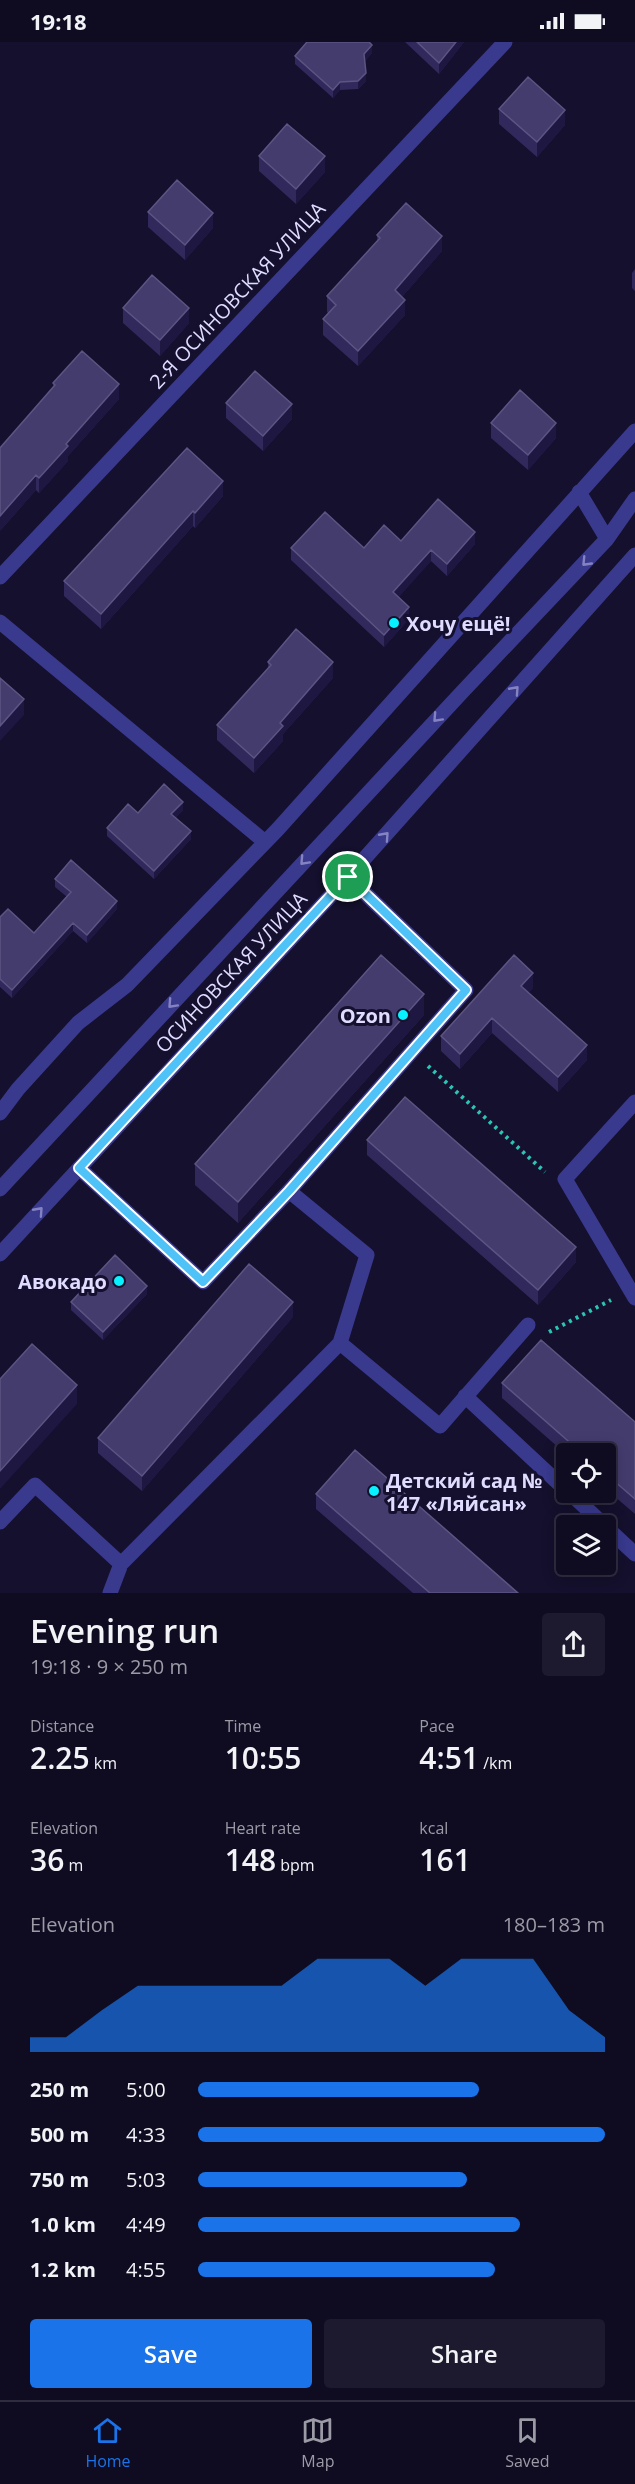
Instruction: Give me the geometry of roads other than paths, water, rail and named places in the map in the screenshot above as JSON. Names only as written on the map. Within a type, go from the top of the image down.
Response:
[{"type":"street","name":"2-Я ОСИНОВСКАЯ УЛИЦА","points":[[0,577],[505,42]]},
{"type":"street","points":[[0,1113],[18,1089],[78,1023],[127,985],[265,842],[635,431]]},
{"type":"street","points":[[579,492],[607,539]]},
{"type":"street","name":"ОСИНОВСКАЯ УЛИЦА","points":[[0,1189],[607,539],[635,500]]},
{"type":"street","name":"ОСИНОВСКАЯ УЛИЦА","points":[[0,1254],[348,877],[635,555]]},
{"type":"street","points":[[0,622],[265,842]]},
{"type":"street","points":[[79,1168],[203,1282],[289,1191],[466,990],[348,877]]},
{"type":"street","points":[[633,1294],[565,1179],[635,1102]]},
{"type":"street","points":[[110,1593],[121,1564],[340,1343],[367,1255],[289,1191]]},
{"type":"street","points":[[340,1343],[440,1426],[528,1325]]},
{"type":"street","points":[[465,1396],[556,1481]]},
{"type":"street","points":[[0,1522],[35,1485],[121,1564]]},
{"type":"street","points":[[580,1503],[593,1515]]},
{"type":"street","points":[[616,1536],[635,1554]]},
{"type":"place","name":"Хочу ещё!","points":[[394,623]]},
{"type":"place","name":"Ozon","points":[[403,1015]]},
{"type":"place","name":"Авокадо","points":[[119,1281]]},
{"type":"place","name":"Детский сад № 147 «Ляйсан»","points":[[374,1491]]}]
